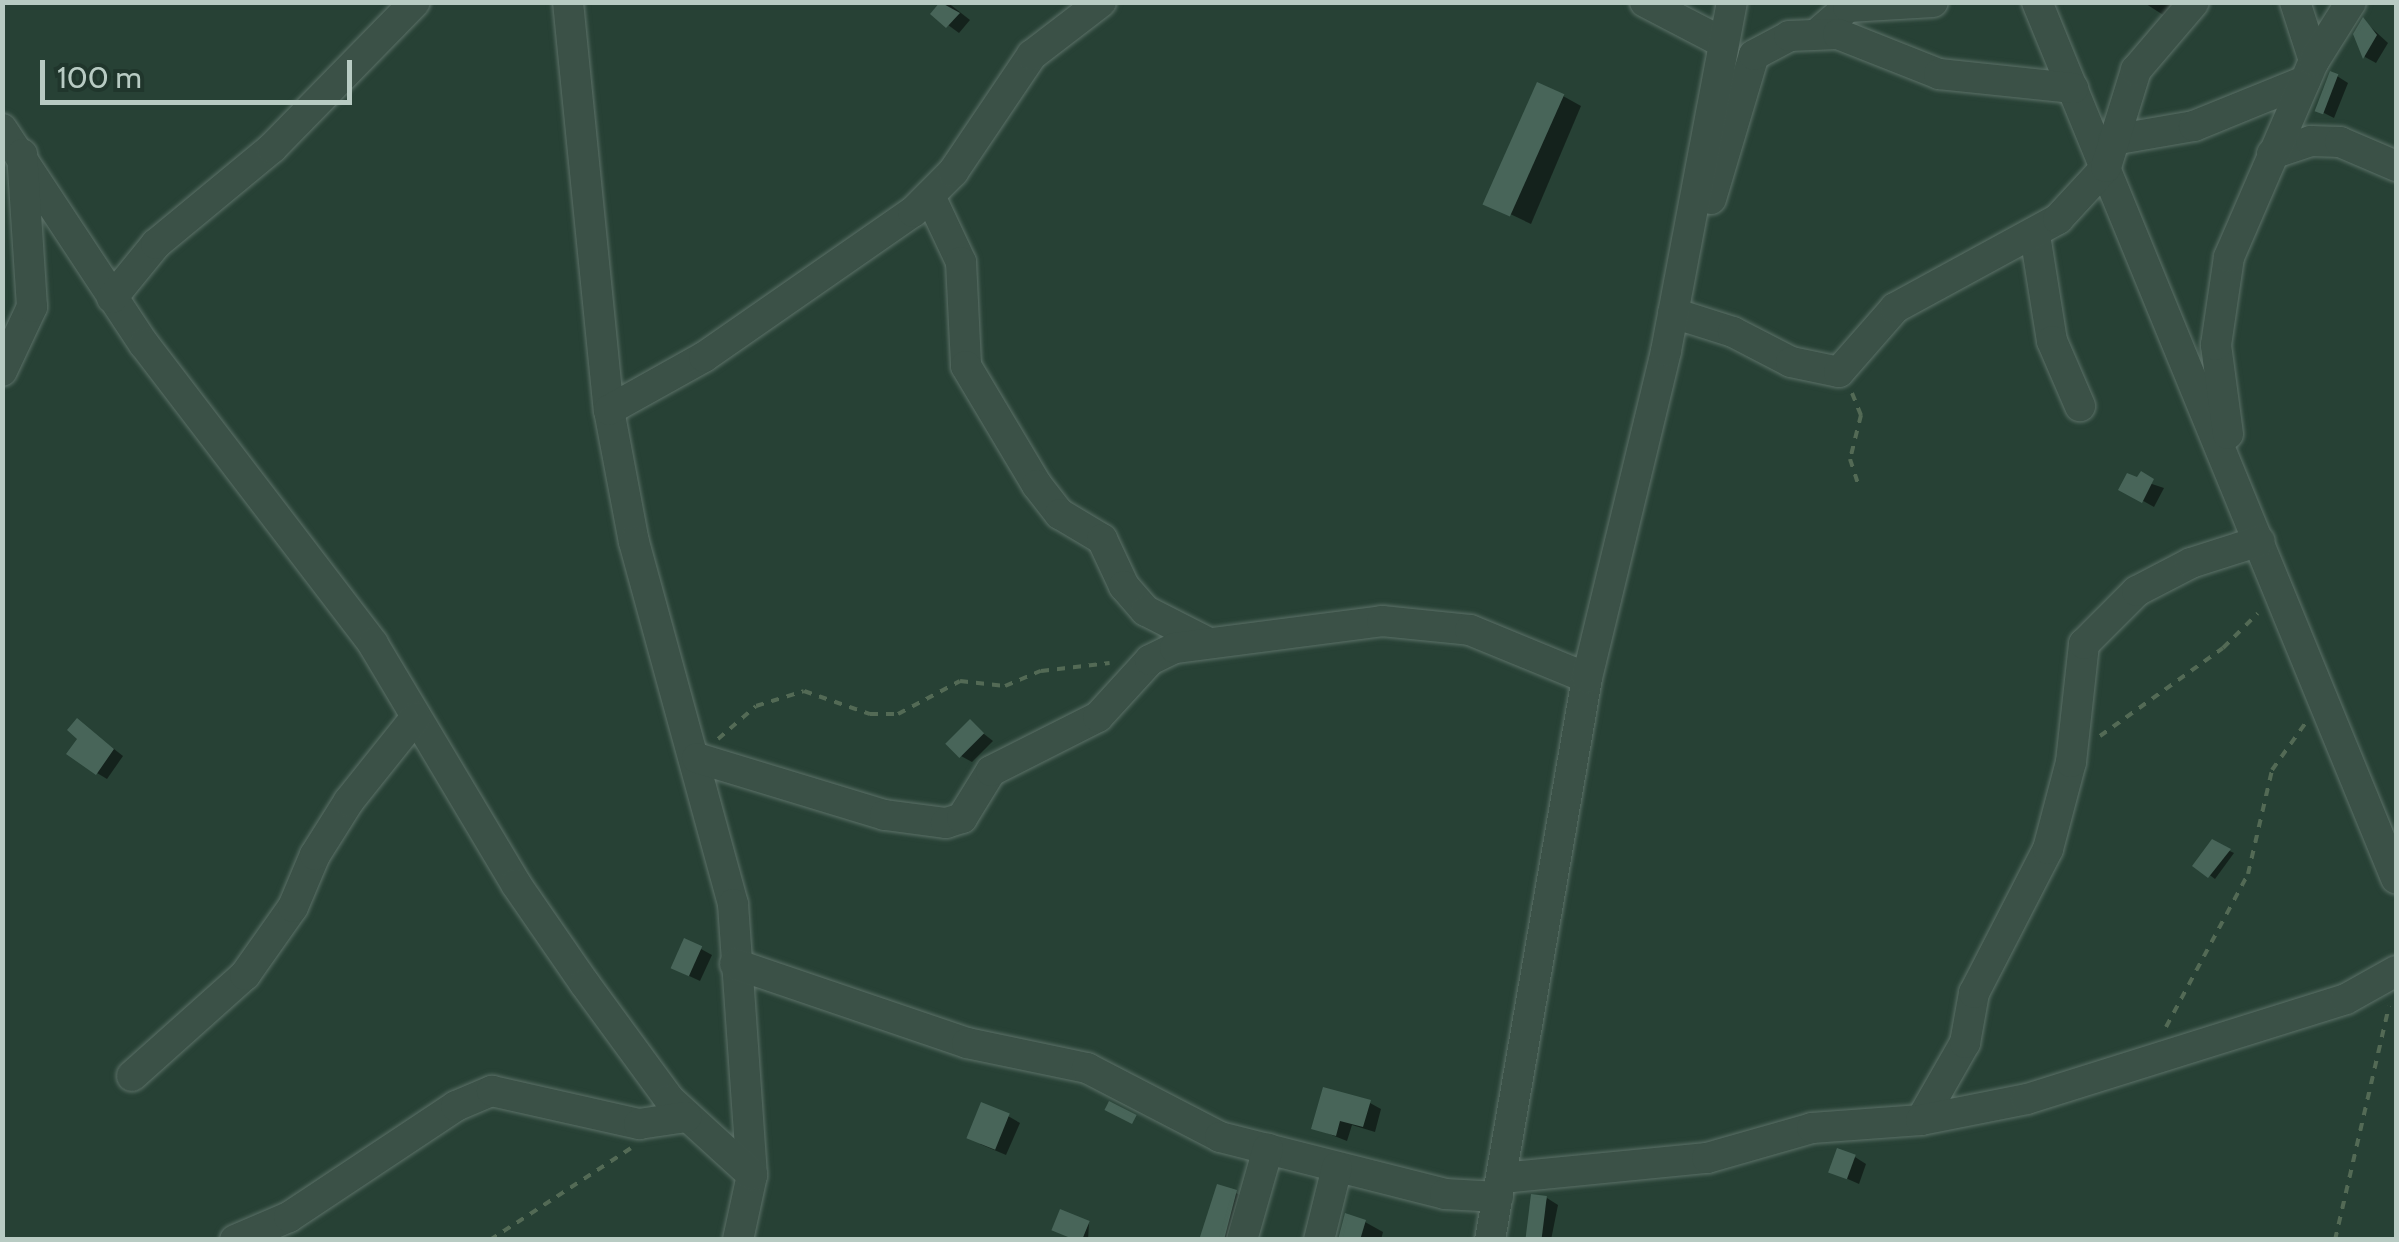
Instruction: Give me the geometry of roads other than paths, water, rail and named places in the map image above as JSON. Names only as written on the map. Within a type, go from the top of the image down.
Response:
[{"type":"street","points":[[112,298],[156,244],[272,148],[414,2]]},
{"type":"street","points":[[568,2],[609,410],[634,542],[706,761],[733,904],[752,1175],[738,1240]]},
{"type":"street","points":[[609,410],[668,380],[803,292],[930,196],[1032,54],[1101,2]]},
{"type":"street","points":[[1645,2],[1722,42]]},
{"type":"street","points":[[1490,1240],[1587,678],[1686,256],[1732,2]]},
{"type":"street","points":[[1686,256],[1712,199],[1754,55],[1767,43],[1819,32],[1848,6],[1933,2]]},
{"type":"street","points":[[2037,2],[2073,88],[2110,154],[2234,478],[2396,878]]},
{"type":"street","points":[[1673,313],[1834,374],[1846,367],[1873,326],[1894,308],[1983,256],[2035,235],[2110,154],[2136,70],[2194,2]]},
{"type":"street","points":[[2295,2],[2310,71]]},
{"type":"street","points":[[2234,478],[2216,346],[2229,257],[2310,71],[2351,2]]},
{"type":"street","points":[[1819,32],[1938,74],[2073,88]]},
{"type":"street","points":[[2110,154],[2194,126],[2310,71]]},
{"type":"street","points":[[2,129],[22,154],[112,298],[374,644],[516,884],[686,1117],[752,1175]]},
{"type":"street","points":[[2272,154],[2311,141],[2340,142],[2396,166]]},
{"type":"street","points":[[2,371],[32,307],[22,154]]},
{"type":"street","points":[[930,196],[961,262],[966,366],[1050,505],[1102,539],[1124,586],[1146,611],[1207,642]]},
{"type":"street","points":[[2035,235],[2052,341],[2080,406]]},
{"type":"street","points":[[1921,1120],[1965,1042],[1974,992],[2048,849],[2071,762],[2080,666],[2094,628],[2167,573],[2260,542]]},
{"type":"street","points":[[706,761],[885,815],[946,823],[962,818],[991,771],[1098,717],[1150,660],[1207,642],[1382,622],[1470,630],[1587,678]]},
{"type":"street","points":[[132,1076],[245,975],[294,907],[341,813],[416,717]]},
{"type":"street","points":[[735,964],[967,1043],[1087,1068],[1144,1092],[1220,1137],[1445,1194],[1707,1158],[1812,1128],[1921,1120],[2026,1098],[2346,999],[2396,972]]},
{"type":"street","points":[[235,1240],[289,1217],[456,1106],[492,1092],[639,1124],[686,1117]]},
{"type":"street","points":[[1242,1240],[1268,1150]]},
{"type":"street","points":[[1318,1240],[1338,1167]]}]
